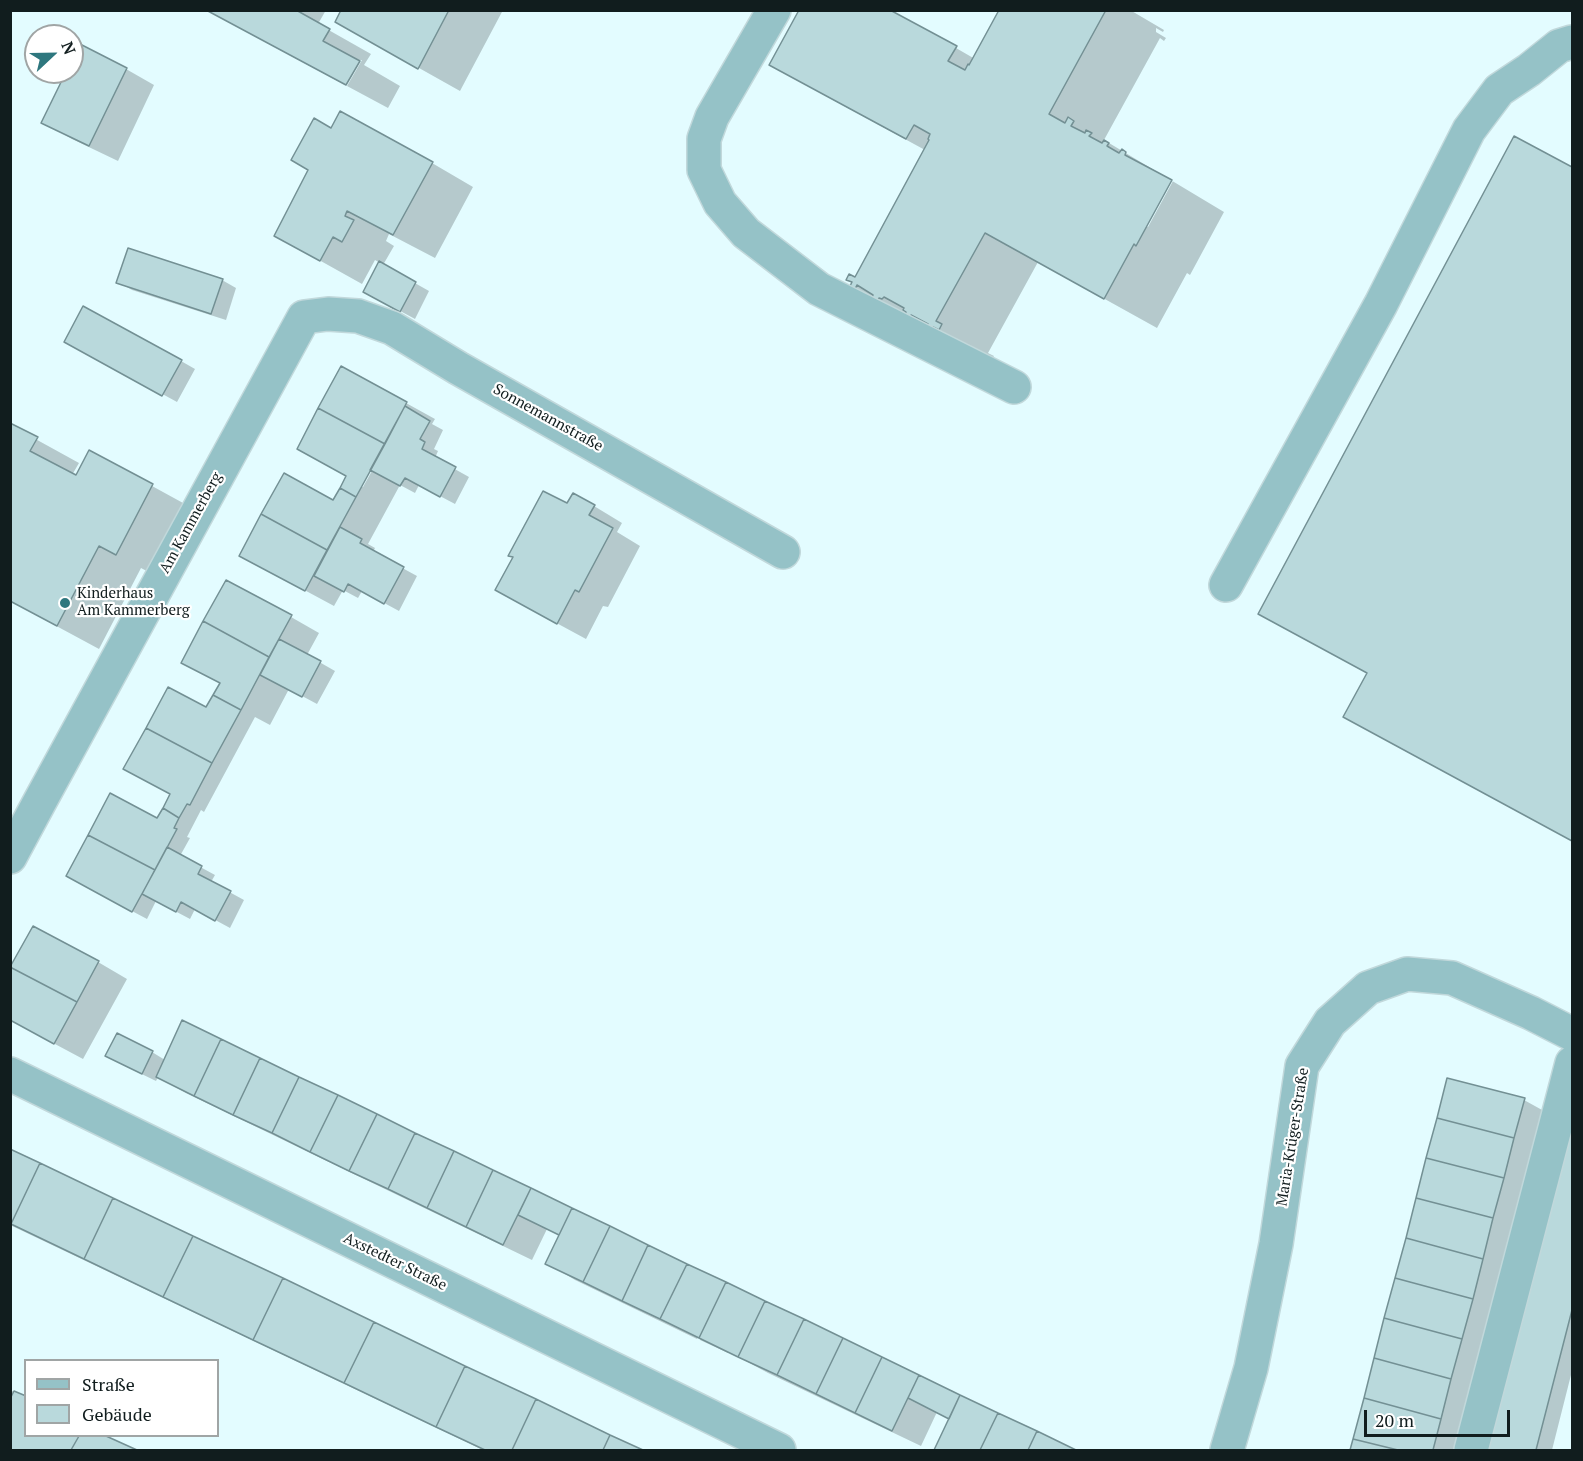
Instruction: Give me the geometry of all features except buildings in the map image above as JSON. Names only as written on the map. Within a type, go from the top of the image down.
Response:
[{"type":"street","points":[[774,10],[712,117],[704,139],[704,170],[720,203],[746,233],[819,289],[1014,387]]},
{"type":"street","points":[[1226,585],[1381,304],[1469,130],[1498,90],[1559,46],[1572,42]]},
{"type":"street","name":"Sonnemannstraße","points":[[304,317],[328,314],[358,316],[392,328],[458,368],[783,552]]},
{"type":"street","name":"Am Kammerberg","points":[[10,857],[304,317]]},
{"type":"street","name":"Maria-Krüger-Straße","points":[[1227,1450],[1251,1368],[1276,1244],[1302,1066],[1330,1022],[1368,988],[1407,974],[1452,978],[1572,1034]]},
{"type":"street","points":[[1471,1450],[1572,1063]]},
{"type":"street","name":"Axstedter Straße","points":[[10,1074],[765,1448]]},
{"type":"place","name":"Kinderhaus Am Kammerberg","points":[[65,603]]}]
